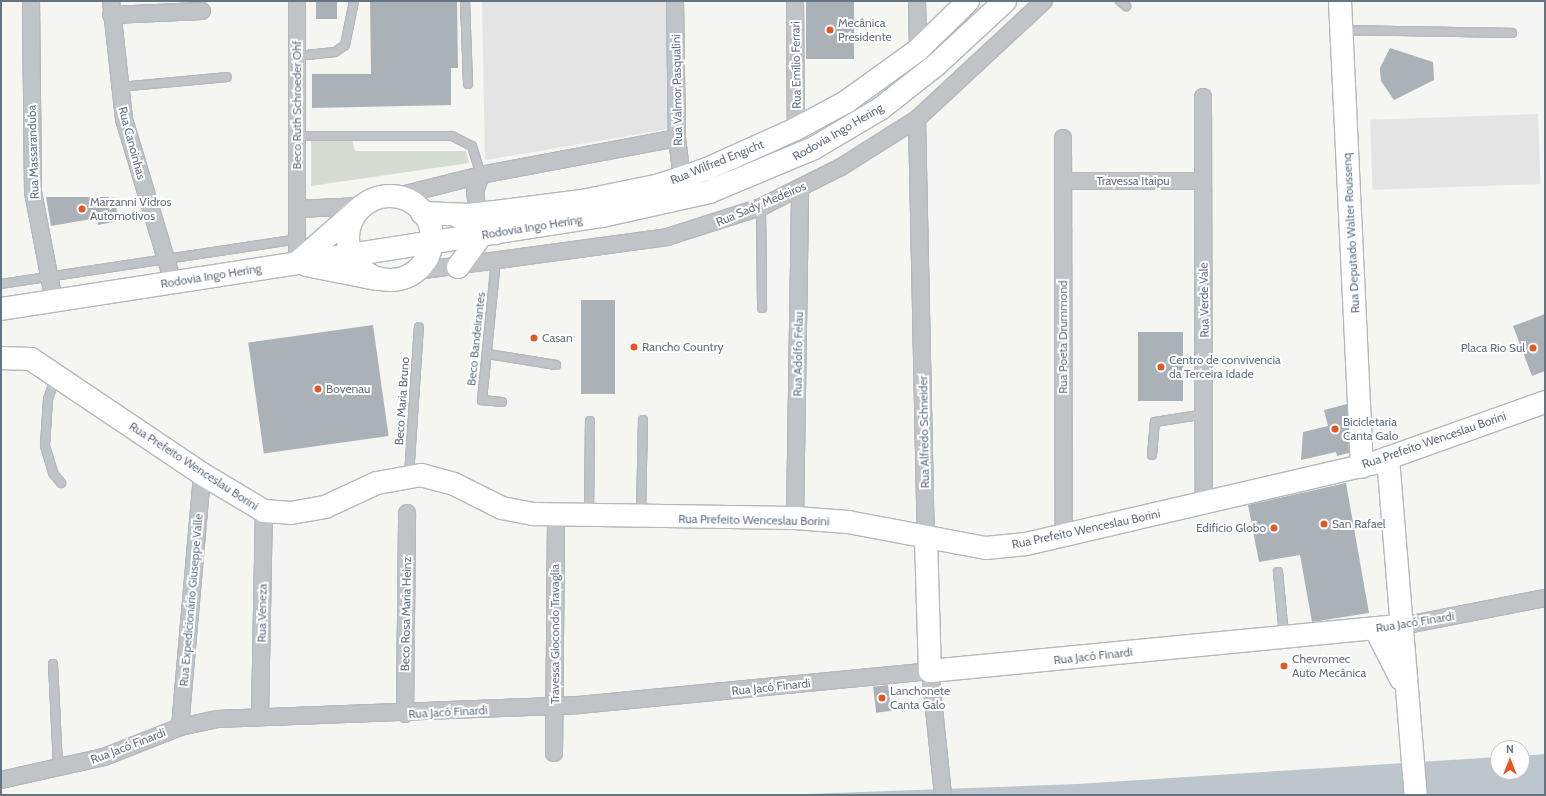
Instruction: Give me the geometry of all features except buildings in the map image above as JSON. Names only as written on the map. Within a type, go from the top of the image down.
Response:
[{"type":"main road","name":"Rua Wilfred Engicht","points":[[483,227],[682,178],[796,129],[846,102],[918,50],[968,1]]},
{"type":"main road","name":"Rodovia Ingo Hering","points":[[1,309],[433,242],[483,227],[677,201],[778,165],[880,109],[936,65],[1005,1]]},
{"type":"main road","name":"Rua Deputado Walter Roussenq","points":[[1340,1],[1362,466]]},
{"type":"main road","points":[[297,263],[362,206],[378,197],[397,196],[422,213],[456,216],[483,227],[458,267]]},
{"type":"main road","points":[[362,206],[351,220],[347,238],[351,255],[362,270],[377,279]]},
{"type":"main road","points":[[297,263],[377,279],[398,280],[417,271],[428,258],[433,242],[422,213]]},
{"type":"main road","name":"Rua Prefeito Wenceslau Borini","points":[[1,358],[31,359],[202,474],[264,511],[291,513],[325,507],[377,483],[409,476],[441,479],[502,508],[556,516],[641,518],[795,518],[854,524],[926,539],[986,548],[1064,535],[1362,466],[1545,402]]},
{"type":"main road","points":[[1388,458],[1416,795]]},
{"type":"main road","name":"Rua Alfredo Schneider","points":[[926,539],[930,671]]},
{"type":"main road","name":"Rua Jacó Finardi","points":[[930,671],[1401,626]]},
{"type":"main road","points":[[1376,628],[1407,693]]},
{"type":"street","name":"Rua Massaranduba","points":[[31,1],[32,185],[54,301]]},
{"type":"street","name":"Beco Ruth Schroeder Ohf","points":[[297,1],[297,263]]},
{"type":"street","name":"Rua Valmor Pasqualini","points":[[675,1],[677,138],[682,178]]},
{"type":"street","name":"Rua Emílio Ferrari","points":[[795,1],[796,129]]},
{"type":"street","points":[[917,1],[918,50]]},
{"type":"street","name":"Rua Sady Medeiros","points":[[417,271],[458,267],[496,260],[667,237],[761,207],[800,189],[917,119],[1044,1]]},
{"type":"street","points":[[111,8],[202,11]]},
{"type":"street","name":"Rua Canoinhas","points":[[111,8],[119,87],[124,119],[173,282]]},
{"type":"street","name":"Rua Verde Vale","points":[[1203,97],[1205,414],[1204,503]]},
{"type":"street","name":"Rua Alfredo Schneider","points":[[917,119],[926,539]]},
{"type":"street","points":[[397,196],[481,175],[677,138]]},
{"type":"street","name":"Rua Poeta Drummond","points":[[1063,138],[1064,535]]},
{"type":"street","points":[[481,175],[475,192],[483,227]]},
{"type":"street","name":"Travessa Itaipu","points":[[1063,181],[1203,181]]},
{"type":"street","name":"Rua Adolfo Felau","points":[[795,518],[800,189]]},
{"type":"street","points":[[297,208],[362,206]]},
{"type":"street","name":"Rua Expedicionário Giuseppe Valle","points":[[180,726],[202,474]]},
{"type":"street","name":"Rua Veneza","points":[[260,715],[264,511]]},
{"type":"street","name":"Beco Rosa Maria Heinz","points":[[405,714],[407,514]]},
{"type":"street","name":"Travessa Giocondo Travaglia","points":[[554,753],[556,516]]},
{"type":"street","name":"Rua Jacó Finardi","points":[[1401,626],[1545,598]]},
{"type":"street","name":"Rua Alfredo Schneider","points":[[930,671],[943,795]]},
{"type":"street","name":"Rua Jacó Finardi","points":[[1,780],[104,757],[180,726],[260,715],[405,714],[555,706],[930,671]]},
{"type":"lane","points":[[297,56],[335,52],[345,45],[354,1]]},
{"type":"lane","points":[[465,1],[468,84]]},
{"type":"lane","points":[[1341,30],[1512,33]]},
{"type":"lane","points":[[119,87],[227,77]]},
{"type":"lane","points":[[297,136],[452,136],[472,146],[481,175]]},
{"type":"lane","points":[[761,207],[762,308]]},
{"type":"lane","points":[[1,284],[297,239]]},
{"type":"lane","name":"Beco Bandeirantes","points":[[496,260],[488,354],[482,400],[502,402]]},
{"type":"lane","name":"Beco Maria Bruno","points":[[409,476],[419,327]]},
{"type":"lane","points":[[488,354],[556,365]]},
{"type":"lane","points":[[57,376],[48,399],[46,446],[53,473],[61,482]]},
{"type":"lane","points":[[1152,455],[1155,422],[1205,414]]},
{"type":"lane","points":[[641,518],[643,420]]},
{"type":"lane","points":[[589,517],[590,421]]},
{"type":"lane","points":[[1278,572],[1284,637]]},
{"type":"lane","points":[[53,664],[58,768]]},
{"type":"shaded area","points":[[482,1],[667,1],[669,129],[485,160]]},
{"type":"shaded area","points":[[1538,114],[1540,184],[1373,190],[1370,120]]},
{"type":"shaded area","points":[[311,139],[352,140],[355,151],[466,151],[469,163],[311,186]]},
{"type":"shaded area","points":[[1545,754],[1545,795],[780,795],[1077,784],[1490,758],[1490,780],[1530,780],[1530,755]]},
{"type":"place","name":"Mecânica Presidente","points":[[830,30]]},
{"type":"place","name":"Marzanni Vidros Automotivos","points":[[82,209]]},
{"type":"place","name":"Casan","points":[[534,338]]},
{"type":"place","name":"Rancho Country","points":[[634,347]]},
{"type":"place","name":"Placa Rio Sul","points":[[1533,348]]},
{"type":"place","name":"Centro de convivencia da Terceira Idade","points":[[1161,367]]},
{"type":"place","name":"Bovenau","points":[[318,389]]},
{"type":"place","name":"Bicicletaria Canta Galo","points":[[1335,429]]},
{"type":"place","name":"San Rafael","points":[[1324,524]]},
{"type":"place","name":"Edifício Globo","points":[[1274,528]]},
{"type":"place","name":"Chevromec Auto Mecânica","points":[[1284,666]]},
{"type":"place","name":"Lanchonete Canta Galo","points":[[882,698]]}]
